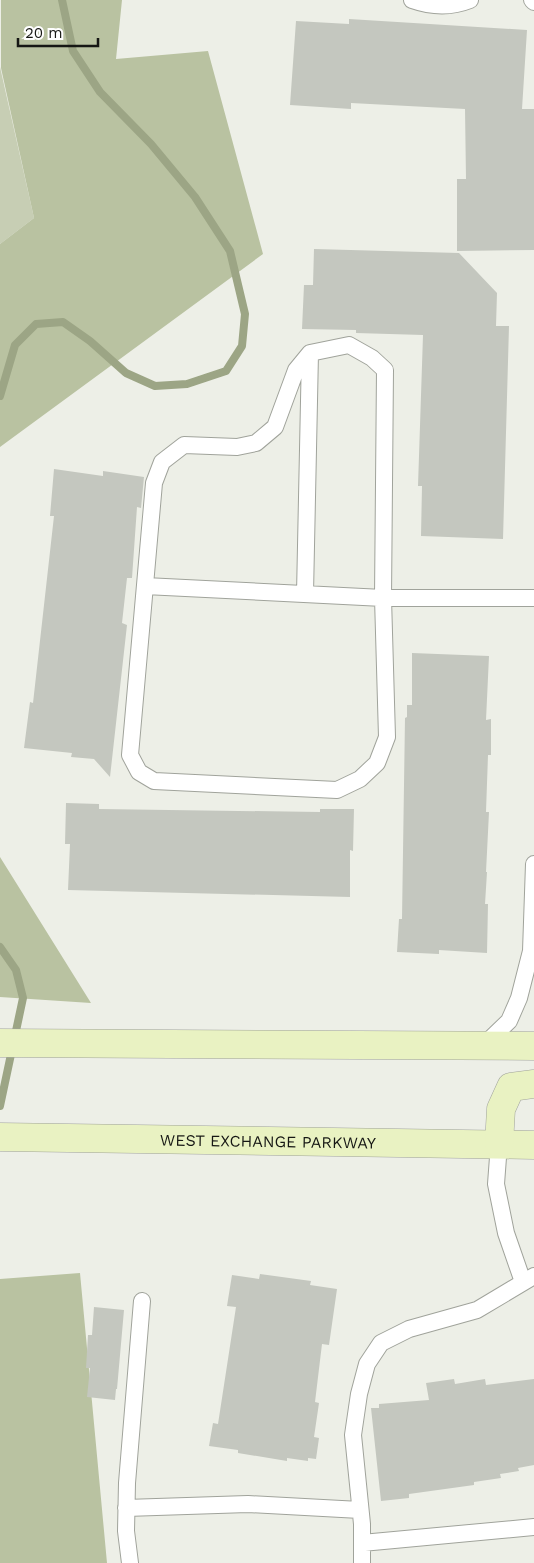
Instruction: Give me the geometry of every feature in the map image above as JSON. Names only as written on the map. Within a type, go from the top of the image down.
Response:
[{"type":"main road","points":[[0,1043],[534,1046]]},
{"type":"main road","points":[[499,1144],[501,1109],[511,1087],[534,1084]]},
{"type":"main road","name":"WEST EXCHANGE PARKWAY","points":[[0,1137],[534,1145]]},
{"type":"lane","points":[[412,0],[435,7],[457,5],[470,0]]},
{"type":"lane","points":[[349,346],[372,358],[385,370],[383,598],[387,737],[377,764],[360,779],[337,790],[154,781],[139,772],[130,755],[154,483],[162,462],[184,445],[237,446],[256,442],[275,427],[296,370],[310,353],[349,346]]},
{"type":"lane","points":[[305,594],[310,353]]},
{"type":"lane","points":[[145,586],[383,598],[534,598]]},
{"type":"lane","points":[[483,1046],[509,1021],[519,998],[532,954],[534,864]]},
{"type":"lane","points":[[362,1563],[360,1510],[353,1435],[359,1394],[367,1364],[381,1343],[409,1329],[477,1310],[529,1279],[506,1233],[496,1184],[499,1144]]},
{"type":"lane","points":[[130,1563],[126,1531],[127,1483],[142,1301]]},
{"type":"lane","points":[[126,1508],[248,1504],[360,1510]]},
{"type":"lane","points":[[362,1543],[534,1527]]},
{"type":"green space","points":[[1,0],[122,0],[116,59],[208,51],[263,254],[0,447],[0,244],[34,218],[1,68]]},
{"type":"green space","points":[[0,67],[34,218],[0,244]]},
{"type":"green space","points":[[0,857],[91,1003],[0,997]]},
{"type":"green space","points":[[80,1273],[107,1563],[0,1563],[0,1279]]},
{"type":"building","points":[[349,19],[527,30],[522,109],[534,109],[534,250],[457,251],[457,179],[466,179],[465,109],[351,103],[351,109],[290,105],[296,21],[349,24]]},
{"type":"building","points":[[314,249],[459,253],[497,293],[496,326],[509,326],[503,539],[421,536],[422,486],[418,486],[423,335],[356,333],[356,330],[302,329],[304,285],[313,285]]},
{"type":"building","points":[[54,469],[103,476],[103,471],[144,477],[141,508],[137,507],[132,578],[127,578],[122,623],[127,625],[110,777],[94,759],[71,757],[72,753],[24,748],[30,702],[33,703],[54,516],[50,516]]},
{"type":"building","points":[[412,653],[489,656],[486,720],[491,719],[491,755],[488,755],[486,812],[489,812],[485,904],[488,904],[487,953],[439,950],[439,954],[397,952],[399,919],[402,919],[405,718],[407,717],[407,705],[412,705]]},
{"type":"building","points":[[66,803],[99,804],[99,809],[320,812],[320,809],[354,809],[353,851],[350,850],[350,897],[68,890],[70,844],[65,844]]},
{"type":"building","points":[[260,1274],[311,1281],[310,1285],[337,1289],[329,1345],[322,1344],[315,1402],[319,1403],[314,1437],[319,1438],[316,1459],[308,1458],[308,1461],[287,1458],[287,1461],[238,1453],[238,1450],[209,1446],[213,1423],[218,1424],[236,1307],[227,1306],[232,1275],[259,1279]]},
{"type":"building","points":[[94,1307],[124,1310],[115,1400],[87,1397],[90,1368],[86,1368],[88,1335],[92,1335]]},
{"type":"building","points":[[454,1379],[455,1384],[485,1379],[486,1385],[534,1379],[534,1465],[518,1468],[519,1471],[500,1474],[501,1478],[474,1482],[474,1485],[409,1494],[409,1498],[381,1501],[371,1408],[379,1408],[379,1404],[429,1400],[426,1383]]},
{"type":"waterway","points":[[0,396],[15,345],[36,324],[63,322],[90,341],[126,373],[155,386],[187,384],[226,371],[242,346],[245,314],[230,251],[195,197],[151,144],[100,92],[73,51],[62,0]]},
{"type":"waterway","points":[[0,947],[16,970],[23,998],[0,1106]]}]
